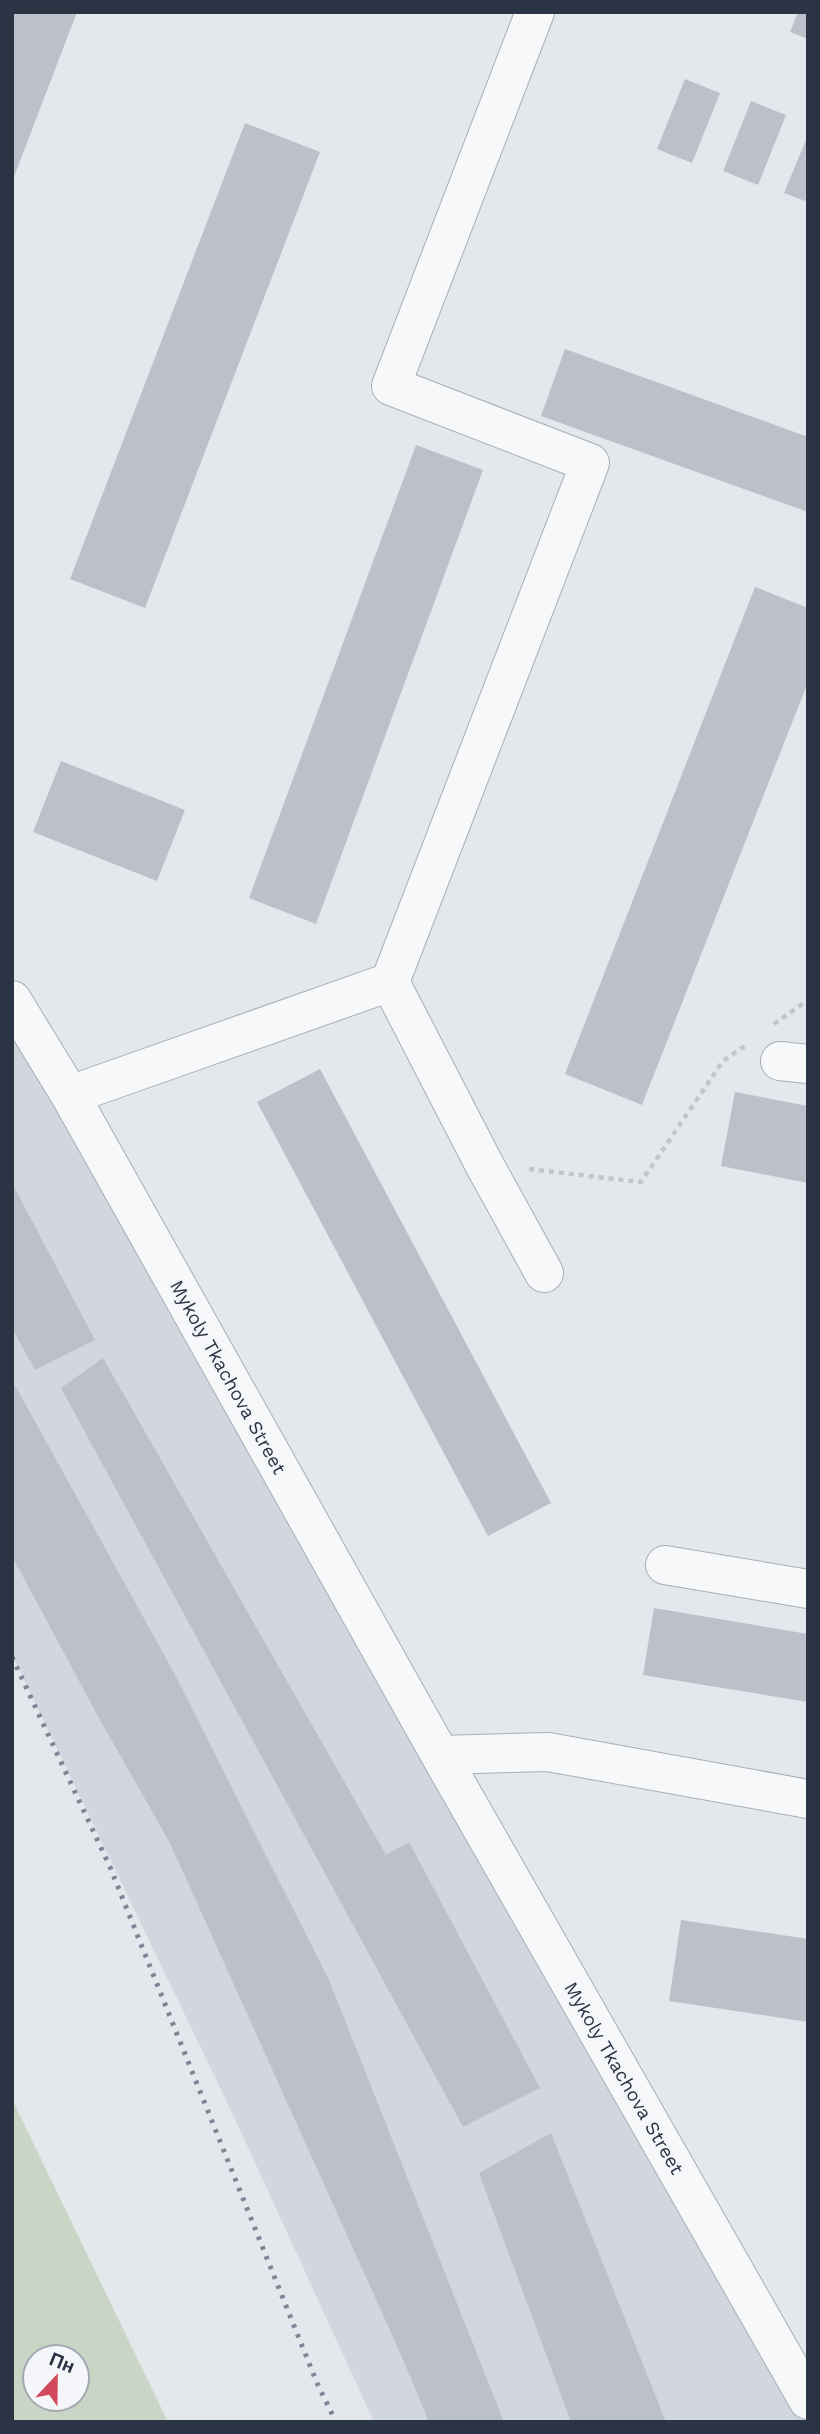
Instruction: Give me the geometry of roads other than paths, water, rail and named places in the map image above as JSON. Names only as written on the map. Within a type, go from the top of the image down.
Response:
[{"type":"street","points":[[536,12],[391,386],[590,463],[390,982],[544,1273]]},
{"type":"street","points":[[70,1095],[390,982]]},
{"type":"street","name":"Mykoly Tkachova Street","points":[[12,1000],[70,1095],[440,1755],[808,2400]]},
{"type":"street","points":[[665,1565],[808,1589]]},
{"type":"street","points":[[440,1755],[548,1752],[808,1800]]},
{"type":"railway","points":[[12,1657],[110,1867],[317,2383],[336,2422]]}]
